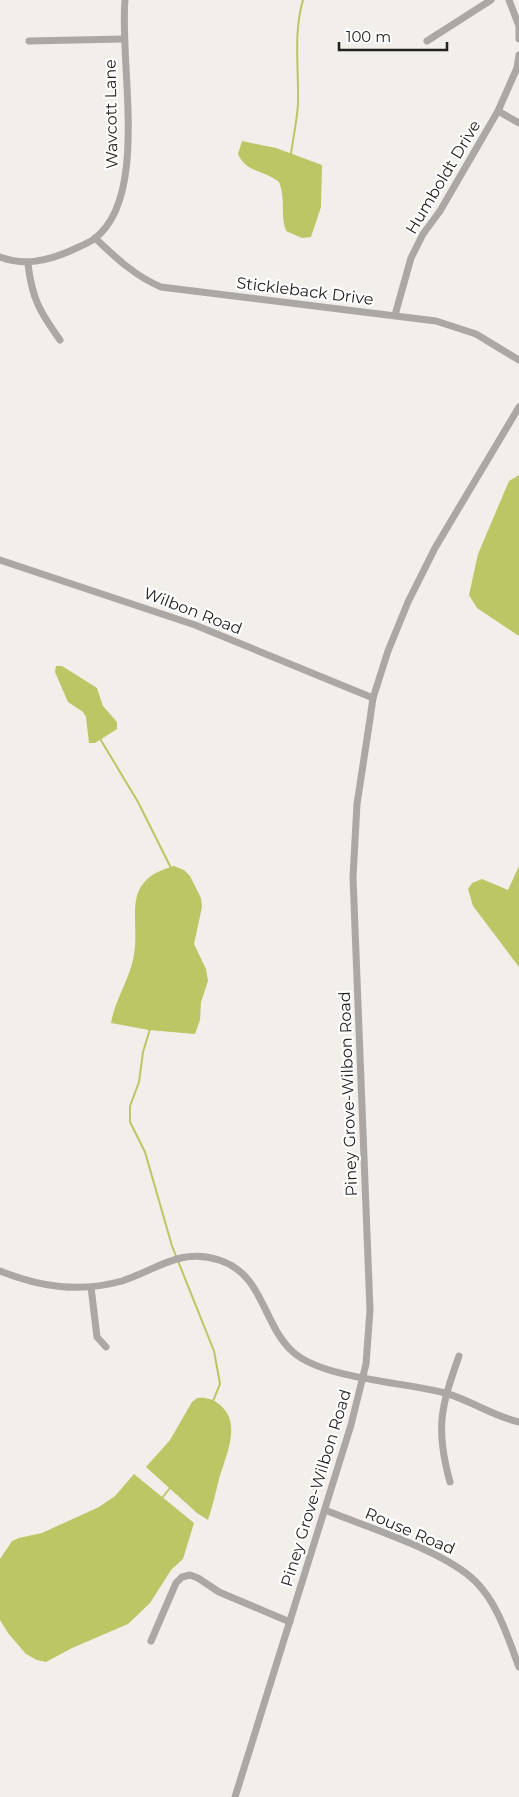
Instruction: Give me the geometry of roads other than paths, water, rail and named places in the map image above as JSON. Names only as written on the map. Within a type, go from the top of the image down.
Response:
[{"type":"street","name":"Wavcott Lane","points":[[0,257],[28,264],[59,256],[95,238],[113,215],[123,192],[127,168],[124,40],[126,0]]},
{"type":"street","points":[[427,41],[491,0]]},
{"type":"street","points":[[509,0],[518,26],[519,39]]},
{"type":"street","points":[[29,41],[124,40]]},
{"type":"street","name":"Humboldt Drive","points":[[395,315],[411,258],[423,234],[440,211],[498,111],[517,68],[519,55]]},
{"type":"street","points":[[498,111],[519,123]]},
{"type":"street","name":"Stickleback Drive","points":[[95,238],[136,274],[161,287],[395,315],[454,325],[494,343],[519,360]]},
{"type":"street","points":[[28,264],[31,289],[42,315],[60,340]]},
{"type":"street","name":"Piney Grove-Wilbon Road","points":[[235,1797],[325,1510],[364,1377],[370,1310],[353,877],[357,804],[374,698],[408,602],[435,548],[519,407]]},
{"type":"street","name":"Wilbon Road","points":[[0,560],[195,625],[374,698]]},
{"type":"street","points":[[0,1271],[43,1285],[91,1287],[122,1280],[186,1256],[203,1256],[221,1260],[240,1270],[253,1284],[276,1329],[293,1352],[323,1368],[446,1393],[519,1422]]},
{"type":"street","points":[[91,1287],[97,1337],[106,1347]]},
{"type":"street","points":[[450,1482],[442,1452],[441,1434],[446,1393],[459,1356]]},
{"type":"street","name":"Rouse Road","points":[[325,1510],[425,1550],[464,1571],[477,1582],[489,1599],[498,1615],[519,1667]]},
{"type":"street","points":[[151,1640],[176,1583],[182,1577],[190,1575],[205,1582],[218,1592],[290,1622]]},
{"type":"waterway","points":[[291,154],[297,117],[297,39],[303,0]]},
{"type":"waterway","points":[[99,737],[138,802],[171,868]]},
{"type":"waterway","points":[[150,1029],[143,1052],[139,1082],[130,1106],[130,1122],[145,1152],[172,1246],[214,1351],[220,1384],[213,1401]]},
{"type":"waterway","points":[[162,1498],[170,1488]]}]
